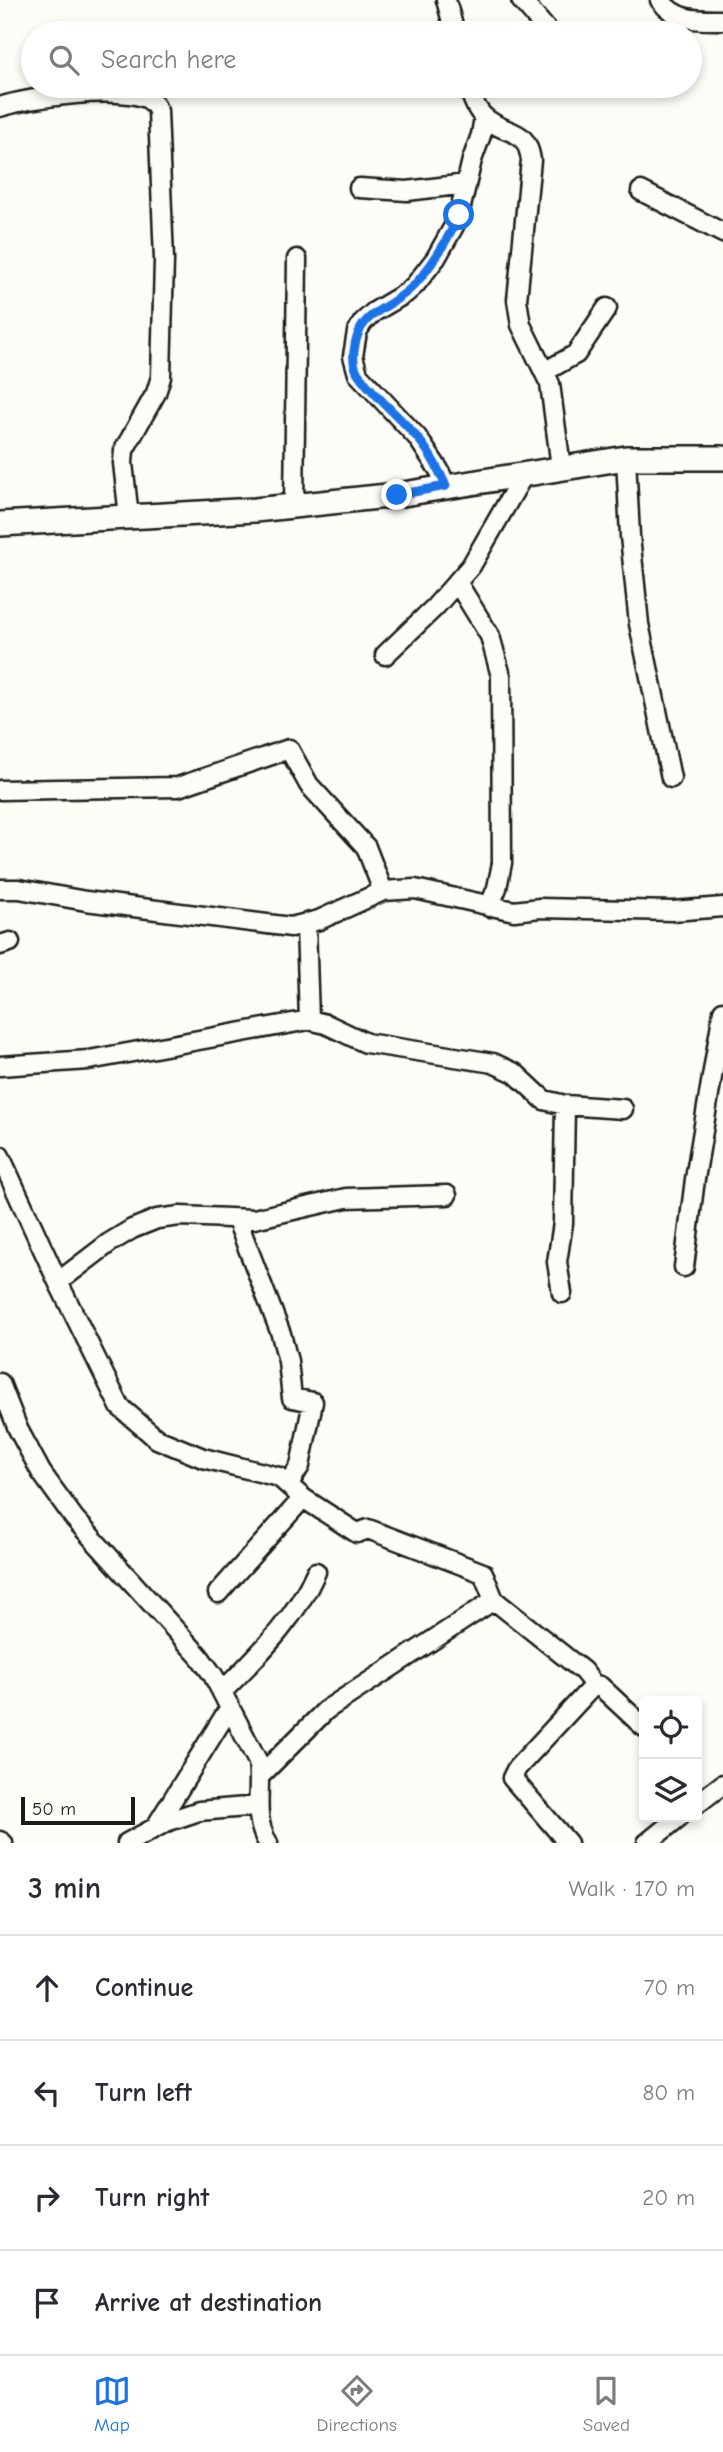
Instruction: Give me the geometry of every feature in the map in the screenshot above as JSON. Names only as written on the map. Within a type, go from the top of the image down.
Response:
[{"type":"street","points":[[446,0],[452,21]]},
{"type":"street","points":[[521,0],[539,21]]},
{"type":"street","points":[[660,0],[666,9],[682,18],[723,20]]},
{"type":"street","points":[[0,107],[33,98]]},
{"type":"street","points":[[129,517],[124,450],[156,393],[161,377],[164,260],[158,111],[154,103],[147,98]]},
{"type":"street","points":[[472,98],[484,117],[519,134],[529,149],[531,160],[517,300],[521,325],[544,372],[553,398],[561,467]]},
{"type":"street","points":[[446,486],[439,470],[417,438],[358,374],[353,356],[357,332],[363,322],[374,312],[406,293],[436,258],[459,215],[484,117]]},
{"type":"street","points":[[359,188],[407,191],[466,184]]},
{"type":"street","points":[[641,191],[723,233]]},
{"type":"street","points":[[294,506],[298,258]]},
{"type":"street","points":[[544,372],[576,354],[607,308]]},
{"type":"street","points":[[0,524],[157,517],[294,506],[397,495],[626,458],[723,458]]},
{"type":"street","points":[[626,458],[630,536],[639,624],[671,778]]},
{"type":"street","points":[[385,654],[435,607],[471,566],[524,474]]},
{"type":"street","points":[[457,582],[490,636],[501,676],[502,863],[498,888],[489,907]]},
{"type":"street","points":[[0,790],[178,788],[289,749],[309,785],[366,847],[383,891]]},
{"type":"street","points":[[0,889],[19,889],[86,901],[291,927],[306,925],[383,891],[415,889],[513,911],[540,908],[673,911],[723,907]]},
{"type":"street","points":[[306,925],[309,1020]]},
{"type":"street","points":[[684,1267],[695,1179],[723,1011]]},
{"type":"street","points":[[0,1066],[89,1060],[309,1020],[326,1024],[366,1043],[493,1063],[515,1073],[544,1100],[565,1105],[623,1109]]},
{"type":"street","points":[[562,1293],[557,1262],[563,1223],[565,1105]]},
{"type":"street","points":[[0,1156],[120,1407],[157,1439],[203,1458],[279,1476],[303,1498],[357,1533],[368,1529],[482,1573],[494,1600],[583,1671],[594,1685],[600,1686],[639,1722]]},
{"type":"street","points":[[58,1282],[132,1228],[157,1219],[180,1216],[254,1219],[346,1198],[447,1195]]},
{"type":"street","points":[[237,1220],[281,1334],[288,1361],[292,1398],[313,1402],[300,1466],[288,1485]]},
{"type":"street","points":[[0,1383],[18,1429],[41,1472],[74,1518],[199,1656],[226,1699],[253,1750],[260,1776],[259,1824],[268,1843]]},
{"type":"street","points":[[218,1593],[303,1498]]},
{"type":"street","points":[[155,1828],[226,1699],[278,1634],[310,1586],[316,1572]]},
{"type":"street","points":[[260,1776],[326,1710],[494,1600]]},
{"type":"street","points":[[568,1843],[512,1778],[517,1768],[594,1685]]},
{"type":"street","points":[[702,1794],[723,1784]]},
{"type":"street","points":[[127,1843],[155,1828],[199,1811],[258,1806]]},
{"type":"street","points":[[647,1843],[674,1822]]},
{"type":"route","points":[[397,495],[446,486],[439,470],[417,438],[358,374],[353,356],[357,332],[374,312],[415,285],[436,258],[459,215]]}]
